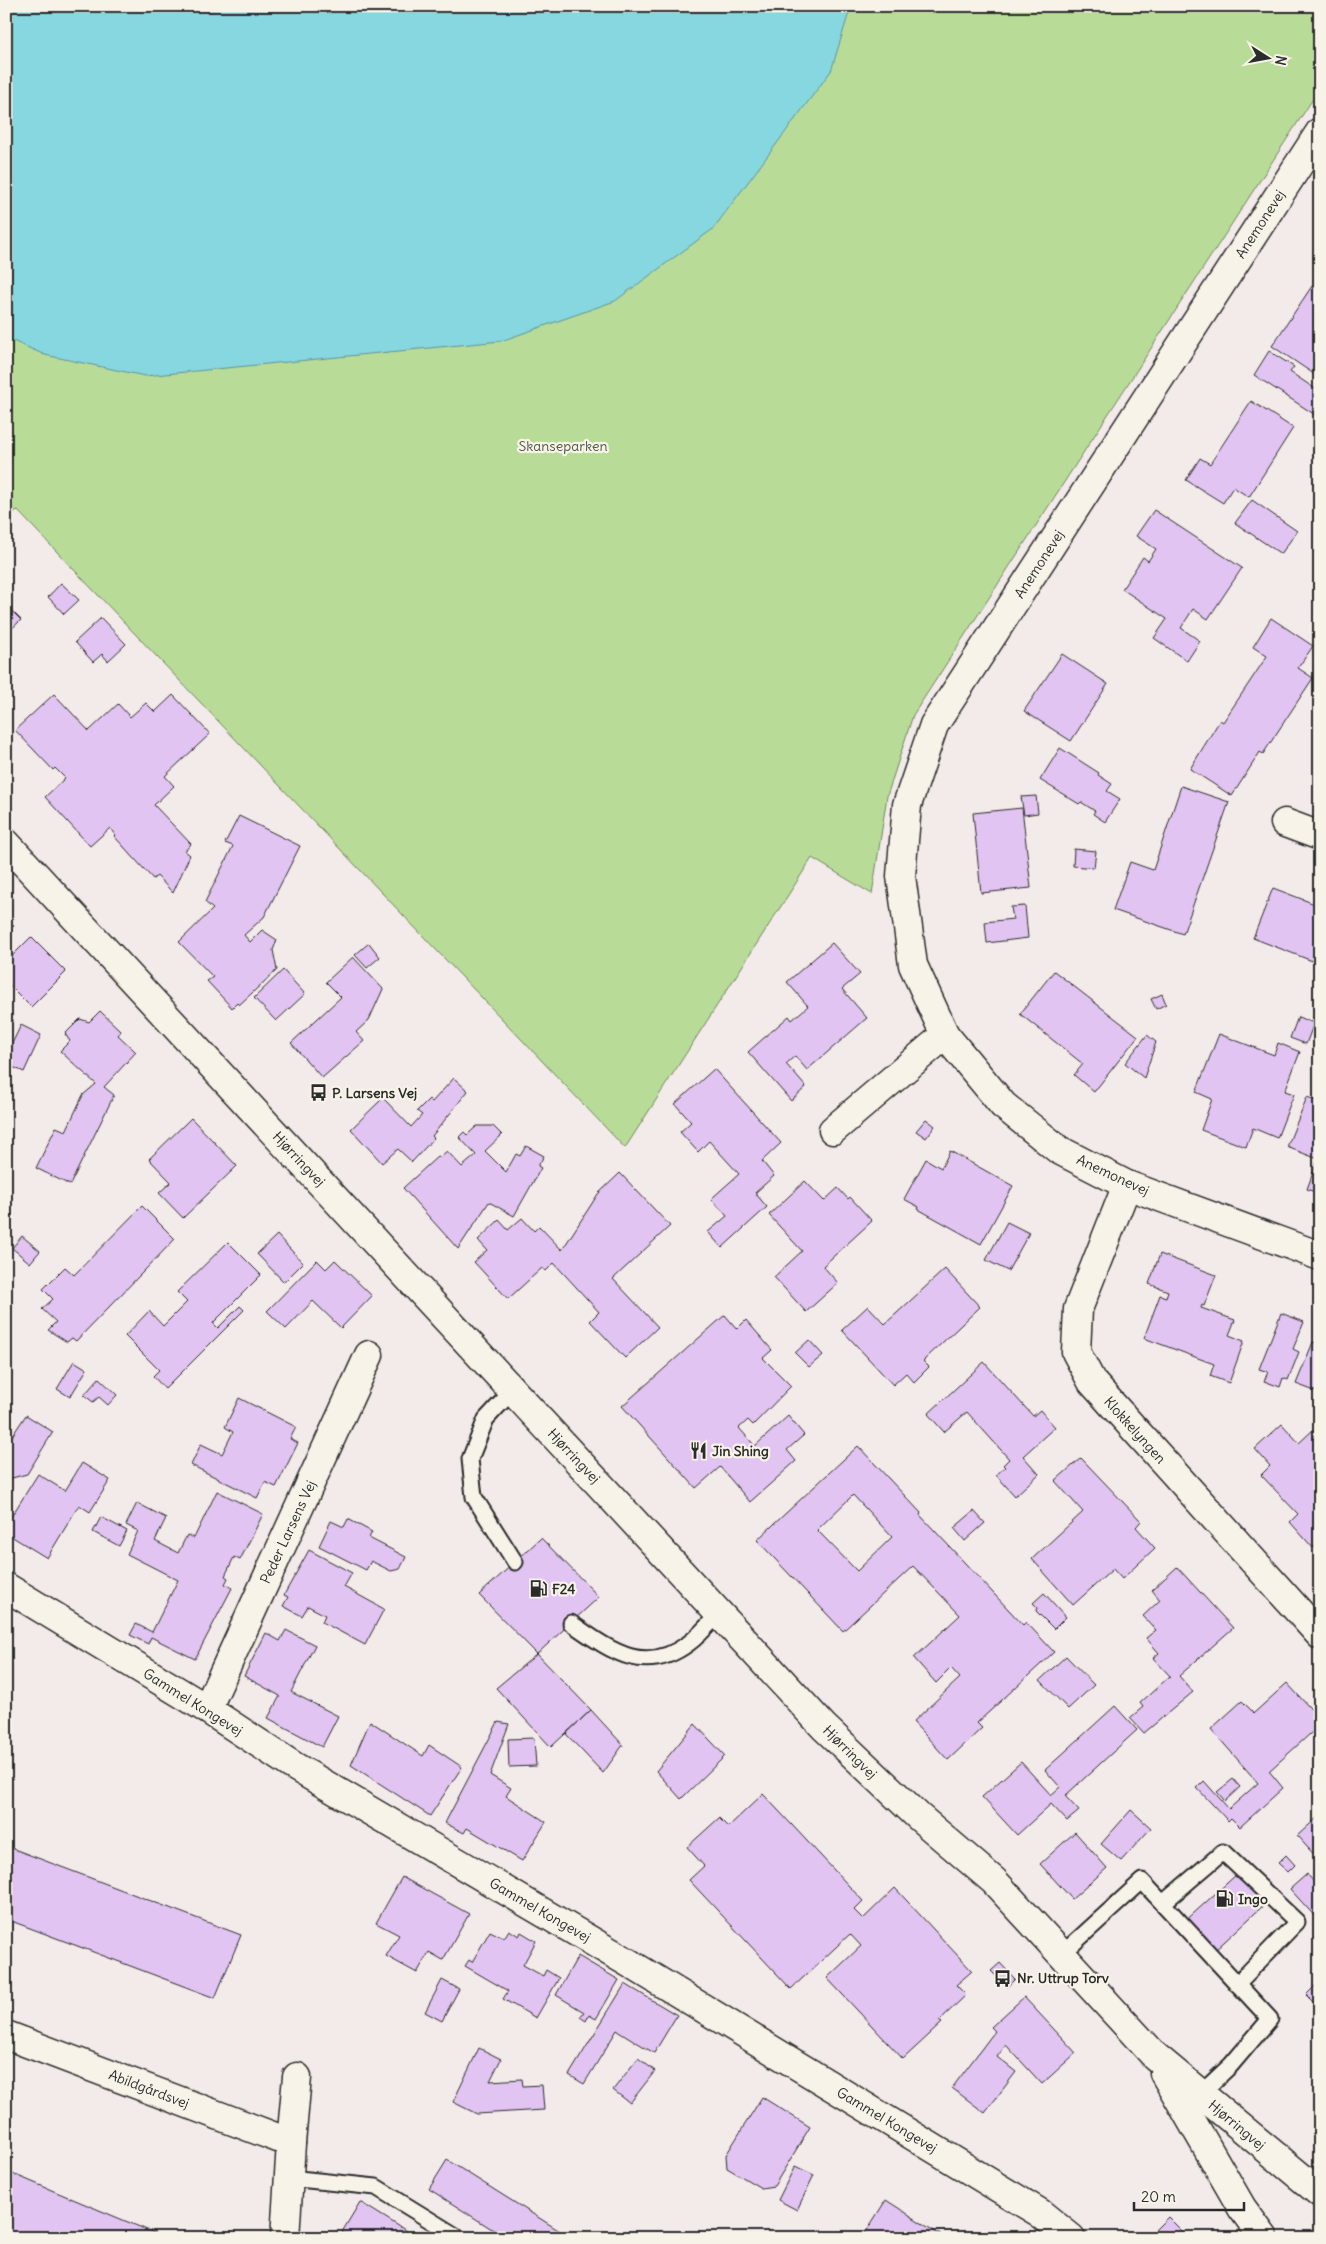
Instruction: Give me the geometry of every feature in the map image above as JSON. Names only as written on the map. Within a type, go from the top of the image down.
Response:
[{"type":"street","name":"Anemonevej","points":[[1320,132],[934,725],[907,805],[901,876],[913,965],[945,1035],[1003,1105],[1060,1150],[1127,1185],[1320,1256]]},
{"type":"street","points":[[1285,823],[1320,836]]},
{"type":"street","name":"Hjørringvej","points":[[6,843],[824,1727],[919,1817],[994,1881],[1154,2056],[1192,2101],[1320,2193]]},
{"type":"street","points":[[833,1130],[945,1035]]},
{"type":"street","name":"Klokkelyngen","points":[[1127,1185],[1078,1309],[1076,1352],[1092,1382],[1320,1635]]},
{"type":"street","name":"Peder Larsens Vej","points":[[207,1709],[369,1355]]},
{"type":"street","name":"Gammel Kongevej","points":[[6,1587],[207,1709],[292,1765],[629,1962],[1031,2208],[1071,2238]]},
{"type":"street","name":"Abildgårdsvej","points":[[6,2035],[291,2143]]},
{"type":"street","points":[[285,2238],[297,2077]]},
{"type":"street","name":"Hjørringvej","points":[[1192,2101],[1242,2208],[1264,2238]]},
{"type":"lane","points":[[513,1390],[486,1419],[470,1459],[474,1497],[515,1562]]},
{"type":"lane","points":[[571,1623],[625,1657],[657,1659],[678,1651],[691,1642],[719,1613]]},
{"type":"lane","points":[[1163,1903],[1223,1852],[1297,1922],[1237,1984]]},
{"type":"lane","points":[[1062,1954],[1142,1881],[1270,2019],[1231,2065],[1192,2101]]},
{"type":"lane","points":[[289,2178],[376,2187],[458,2238]]},
{"type":"green space","name":"Skanseparken","points":[[6,6],[1320,6],[1320,88],[913,715],[887,796],[872,894],[812,858],[625,1148],[17,510],[6,518]]},
{"type":"water","points":[[6,6],[851,6],[831,71],[713,229],[615,301],[501,341],[145,376],[45,355],[6,338]]},
{"type":"building","points":[[1312,286],[1320,291],[1320,378],[1272,346]]},
{"type":"building","points":[[1269,351],[1294,367],[1290,372],[1320,392],[1320,418],[1254,375]]},
{"type":"building","points":[[1251,401],[1293,428],[1249,497],[1233,487],[1223,503],[1186,480],[1200,458],[1210,464]]},
{"type":"building","points":[[1252,500],[1297,531],[1281,554],[1235,523]]},
{"type":"building","points":[[1154,510],[1242,568],[1208,619],[1193,609],[1181,628],[1200,641],[1187,661],[1154,638],[1167,619],[1122,589],[1143,557],[1148,561],[1156,549],[1136,536]]},
{"type":"building","points":[[61,583],[79,600],[64,614],[48,597]]},
{"type":"building","points":[[6,605],[21,620],[6,634]]},
{"type":"building","points":[[101,618],[126,644],[108,661],[102,654],[93,662],[75,642]]},
{"type":"building","points":[[1271,618],[1313,646],[1298,668],[1313,678],[1263,754],[1260,752],[1232,796],[1190,769],[1220,720],[1223,722],[1267,656],[1253,647]]},
{"type":"building","points":[[1062,654],[1108,684],[1071,741],[1024,711]]},
{"type":"building","points":[[54,694],[89,731],[118,704],[130,717],[146,703],[155,712],[173,695],[210,734],[165,776],[174,786],[154,805],[191,844],[185,851],[190,855],[173,893],[157,876],[153,879],[114,836],[110,828],[90,846],[45,797],[65,778],[55,768],[53,770],[15,730]]},
{"type":"building","points":[[1060,748],[1099,773],[1098,775],[1112,784],[1107,791],[1120,799],[1105,822],[1093,814],[1095,811],[1081,802],[1079,804],[1040,780]]},
{"type":"building","points":[[1181,786],[1229,802],[1183,934],[1113,910],[1130,862],[1153,870]]},
{"type":"building","points":[[1036,796],[1038,813],[1024,815],[1021,797]]},
{"type":"building","points":[[1022,808],[1031,888],[981,893],[973,813]]},
{"type":"building","points":[[239,816],[300,846],[264,917],[244,935],[250,942],[262,930],[277,940],[273,950],[277,970],[239,1005],[237,1003],[232,1008],[207,981],[213,977],[179,942],[213,909],[205,902],[233,846],[225,843]]},
{"type":"building","points":[[1074,849],[1096,851],[1094,868],[1073,866]]},
{"type":"building","points":[[1273,888],[1320,906],[1320,964],[1253,938]]},
{"type":"building","points":[[1025,906],[1028,938],[987,943],[985,922],[1013,919],[1011,907]]},
{"type":"building","points":[[6,917],[14,925],[6,931]]},
{"type":"building","points":[[31,937],[66,972],[31,1007],[6,982],[6,962]]},
{"type":"building","points":[[369,943],[380,957],[367,968],[355,955]]},
{"type":"building","points":[[832,943],[860,974],[842,989],[867,1018],[807,1070],[795,1056],[786,1064],[806,1087],[791,1101],[748,1052],[789,1016],[792,1020],[808,1006],[787,982]]},
{"type":"building","points":[[353,957],[383,989],[369,1020],[356,1032],[364,1041],[322,1078],[291,1043],[341,997],[326,982]]},
{"type":"building","points":[[283,970],[305,994],[276,1021],[254,998]]},
{"type":"building","points":[[1054,971],[1138,1036],[1094,1092],[1074,1075],[1083,1064],[1020,1014]]},
{"type":"building","points":[[1162,994],[1166,1004],[1156,1009],[1151,999]]},
{"type":"building","points":[[100,1011],[121,1031],[118,1035],[136,1052],[104,1087],[114,1095],[70,1185],[36,1168],[56,1127],[66,1131],[83,1095],[96,1084],[60,1051],[70,1041],[65,1034],[80,1019],[89,1022]]},
{"type":"building","points":[[1298,1017],[1314,1023],[1306,1044],[1290,1038]]},
{"type":"building","points":[[21,1025],[41,1035],[24,1072],[6,1064],[6,1056]]},
{"type":"building","points":[[1219,1034],[1274,1055],[1278,1043],[1300,1052],[1285,1091],[1294,1094],[1277,1138],[1253,1128],[1246,1147],[1201,1130],[1212,1099],[1196,1092]]},
{"type":"building","points":[[1147,1035],[1156,1042],[1144,1078],[1125,1063]]},
{"type":"building","points":[[714,1069],[781,1143],[762,1161],[774,1176],[755,1193],[767,1207],[722,1248],[708,1232],[727,1216],[711,1199],[739,1174],[709,1141],[698,1152],[680,1132],[691,1122],[675,1104]]},
{"type":"building","points":[[454,1078],[468,1091],[432,1136],[434,1138],[412,1162],[398,1149],[382,1163],[351,1129],[383,1098],[411,1127],[422,1115],[417,1111],[429,1099],[432,1102]]},
{"type":"building","points":[[1307,1097],[1320,1102],[1320,1194],[1307,1189],[1318,1159],[1287,1147]]},
{"type":"building","points":[[191,1118],[237,1166],[183,1218],[159,1193],[171,1182],[149,1159]]},
{"type":"building","points":[[926,1119],[935,1126],[926,1138],[916,1131]]},
{"type":"building","points":[[477,1126],[493,1126],[502,1135],[485,1151],[506,1172],[516,1154],[520,1156],[526,1146],[544,1156],[538,1166],[541,1168],[514,1216],[489,1202],[458,1249],[403,1188],[438,1156],[440,1157],[447,1151],[462,1167],[476,1155],[459,1137],[464,1132],[467,1135]]},
{"type":"building","points":[[950,1151],[1013,1186],[981,1244],[918,1209],[919,1207],[904,1199],[926,1159],[941,1168]]},
{"type":"building","points":[[620,1173],[670,1226],[613,1279],[658,1327],[625,1358],[590,1321],[599,1312],[554,1263],[546,1271],[542,1268],[508,1299],[474,1262],[487,1250],[478,1240],[499,1220],[508,1230],[522,1218],[534,1231],[539,1226],[562,1250],[598,1194]]},
{"type":"building","points":[[805,1181],[824,1201],[838,1188],[848,1199],[850,1197],[872,1221],[823,1266],[838,1283],[806,1312],[774,1277],[802,1251],[769,1215]]},
{"type":"building","points":[[142,1206],[175,1239],[76,1341],[72,1338],[67,1342],[48,1330],[56,1322],[42,1309],[53,1299],[43,1289],[65,1267],[74,1275]]},
{"type":"building","points":[[1007,1222],[1029,1233],[1008,1271],[986,1260]]},
{"type":"building","points":[[277,1235],[303,1263],[284,1282],[257,1254]]},
{"type":"building","points":[[22,1236],[40,1251],[30,1263],[12,1248]]},
{"type":"building","points":[[228,1242],[261,1275],[213,1323],[218,1328],[240,1306],[244,1310],[165,1389],[153,1376],[159,1370],[125,1336],[149,1311],[163,1326],[187,1302],[177,1292]]},
{"type":"building","points":[[1160,1254],[1216,1275],[1204,1306],[1202,1305],[1201,1308],[1235,1320],[1229,1335],[1244,1341],[1229,1383],[1210,1376],[1214,1364],[1144,1338],[1160,1295],[1166,1297],[1168,1291],[1149,1284]]},
{"type":"building","points":[[317,1260],[326,1269],[335,1260],[372,1296],[341,1328],[313,1301],[286,1329],[267,1311]]},
{"type":"building","points":[[945,1269],[980,1307],[923,1361],[929,1367],[914,1382],[906,1373],[893,1385],[842,1330],[868,1306],[885,1324]]},
{"type":"building","points":[[1281,1313],[1304,1322],[1293,1349],[1299,1352],[1288,1380],[1283,1378],[1280,1387],[1264,1381],[1268,1372],[1259,1369]]},
{"type":"building","points":[[725,1315],[737,1329],[746,1320],[772,1350],[763,1358],[791,1386],[753,1425],[748,1420],[739,1428],[755,1446],[788,1416],[804,1435],[787,1450],[796,1461],[750,1502],[720,1467],[696,1488],[622,1406]]},
{"type":"building","points":[[809,1340],[823,1355],[809,1367],[795,1353]]},
{"type":"building","points":[[1313,1342],[1320,1344],[1320,1393],[1296,1384]]},
{"type":"building","points":[[74,1361],[87,1369],[70,1397],[57,1389]]},
{"type":"building","points":[[984,1362],[1033,1416],[1040,1410],[1055,1427],[1023,1456],[1039,1474],[1015,1496],[996,1475],[1005,1467],[1003,1465],[1009,1459],[967,1412],[944,1432],[928,1414]]},
{"type":"building","points":[[99,1378],[117,1395],[108,1405],[99,1397],[93,1402],[84,1395]]},
{"type":"building","points":[[239,1398],[296,1427],[290,1439],[298,1443],[276,1487],[265,1482],[257,1498],[191,1465],[201,1444],[222,1454],[233,1432],[225,1427]]},
{"type":"building","points":[[26,1415],[53,1432],[27,1474],[12,1478],[6,1487],[6,1445]]},
{"type":"building","points":[[1282,1424],[1299,1443],[1313,1430],[1320,1437],[1320,1501],[1316,1505],[1320,1509],[1320,1542],[1313,1548],[1290,1522],[1298,1514],[1261,1475],[1270,1466],[1255,1449]]},
{"type":"building","points":[[858,1446],[1023,1625],[1026,1622],[1054,1652],[977,1723],[982,1728],[948,1760],[913,1722],[960,1678],[951,1668],[936,1683],[914,1658],[960,1615],[913,1566],[843,1631],[757,1540]],"holes":[[[853,1495],[892,1537],[857,1571],[817,1530]]]},
{"type":"building","points":[[1081,1458],[1141,1521],[1136,1527],[1155,1548],[1122,1579],[1113,1569],[1073,1605],[1032,1559],[1083,1512],[1055,1481]]},
{"type":"building","points":[[82,1463],[110,1480],[90,1512],[79,1505],[47,1558],[6,1533],[6,1525],[38,1474],[65,1491]]},
{"type":"building","points":[[217,1491],[263,1514],[240,1560],[234,1557],[225,1576],[228,1578],[225,1584],[232,1588],[195,1659],[151,1637],[148,1644],[130,1635],[136,1624],[152,1632],[178,1580],[127,1554],[138,1531],[126,1525],[137,1503],[166,1518],[155,1541],[178,1553],[187,1535],[194,1538]]},
{"type":"building","points":[[974,1511],[985,1523],[965,1541],[954,1528]]},
{"type":"building","points":[[101,1517],[127,1531],[119,1546],[93,1532]]},
{"type":"building","points":[[348,1519],[372,1532],[369,1538],[406,1557],[400,1569],[391,1571],[371,1561],[366,1570],[319,1546],[331,1521],[344,1527]]},
{"type":"building","points":[[541,1538],[599,1597],[537,1654],[479,1595]]},
{"type":"building","points":[[309,1550],[352,1573],[344,1587],[384,1609],[365,1645],[322,1622],[325,1615],[308,1606],[302,1616],[283,1606],[288,1597],[284,1595]]},
{"type":"building","points":[[1177,1567],[1233,1628],[1179,1676],[1193,1692],[1144,1733],[1130,1718],[1143,1707],[1140,1703],[1170,1676],[1153,1658],[1159,1653],[1146,1638],[1156,1630],[1143,1616],[1160,1600],[1152,1590]]},
{"type":"building","points":[[1044,1593],[1066,1617],[1054,1629],[1036,1611],[1038,1608],[1033,1603]]},
{"type":"building","points":[[286,1630],[315,1645],[291,1692],[338,1716],[322,1747],[268,1718],[280,1696],[244,1676],[266,1633],[280,1641]]},
{"type":"building","points":[[537,1654],[591,1710],[551,1747],[496,1688]]},
{"type":"building","points":[[1066,1656],[1094,1685],[1068,1709],[1040,1680]]},
{"type":"building","points":[[1287,1683],[1320,1719],[1320,1725],[1269,1771],[1283,1788],[1240,1827],[1231,1818],[1228,1821],[1197,1788],[1204,1781],[1229,1809],[1258,1783],[1211,1729],[1242,1701],[1254,1713]]},
{"type":"building","points":[[1115,1706],[1137,1730],[1065,1796],[1079,1811],[1067,1821],[1051,1804],[1017,1835],[982,1797],[1021,1762],[1051,1795],[1060,1787],[1045,1770]]},
{"type":"building","points":[[591,1710],[623,1745],[603,1773],[566,1734]]},
{"type":"building","points":[[370,1721],[423,1756],[429,1745],[462,1767],[430,1816],[351,1765]]},
{"type":"building","points":[[498,1722],[509,1724],[490,1775],[511,1788],[506,1796],[546,1822],[522,1861],[467,1828],[464,1833],[445,1823]]},
{"type":"building","points":[[695,1724],[725,1756],[681,1799],[656,1771]]},
{"type":"building","points":[[534,1738],[536,1766],[509,1767],[508,1739]]},
{"type":"building","points":[[1233,1779],[1240,1787],[1225,1801],[1217,1792]]},
{"type":"building","points":[[763,1794],[863,1901],[854,1910],[863,1919],[895,1888],[972,1971],[956,1985],[966,1995],[939,2021],[942,2023],[903,2059],[827,1978],[861,1946],[850,1934],[791,1989],[689,1880],[704,1866],[687,1847],[719,1818],[728,1827]]},
{"type":"building","points":[[1131,1810],[1151,1828],[1121,1861],[1101,1844]]},
{"type":"building","points":[[1320,1815],[1320,1861],[1297,1836]]},
{"type":"building","points":[[1075,1832],[1107,1868],[1072,1899],[1040,1864]]},
{"type":"building","points":[[6,1846],[241,1935],[215,1998],[6,1919]]},
{"type":"building","points":[[1286,1855],[1295,1865],[1288,1872],[1278,1863]]},
{"type":"building","points":[[1237,1874],[1265,1904],[1211,1954],[1183,1923]]},
{"type":"building","points":[[1307,1874],[1314,1882],[1320,1877],[1320,1922],[1290,1889]]},
{"type":"building","points":[[402,1877],[469,1914],[443,1960],[429,1952],[417,1973],[386,1956],[399,1935],[376,1923]]},
{"type":"building","points":[[509,1930],[519,1936],[521,1932],[536,1941],[523,1965],[543,1976],[546,1970],[559,1978],[536,2018],[503,1999],[508,1991],[465,1966],[469,1960],[472,1962],[490,1931],[504,1938]]},
{"type":"building","points":[[578,1956],[619,1980],[596,2019],[589,2015],[586,2021],[580,2017],[584,2012],[556,1995]]},
{"type":"building","points":[[1000,1963],[1015,1979],[1007,1987],[991,1971]]},
{"type":"building","points":[[442,1980],[459,1989],[442,2021],[425,2012]]},
{"type":"building","points":[[1320,1981],[1320,2009],[1306,1995]]},
{"type":"building","points":[[625,1984],[677,2015],[654,2053],[617,2030],[584,2084],[569,2075]]},
{"type":"building","points":[[1024,1997],[1076,2053],[1042,2084],[1006,2045],[997,2057],[1016,2072],[985,2113],[952,2088],[995,2031],[991,2027]]},
{"type":"building","points":[[479,2048],[501,2059],[490,2081],[522,2079],[523,2086],[542,2085],[544,2110],[477,2114],[453,2102]]},
{"type":"building","points":[[638,2058],[655,2071],[630,2103],[613,2090]]},
{"type":"building","points":[[762,2097],[810,2127],[774,2186],[761,2188],[727,2168],[726,2155]]},
{"type":"building","points":[[447,2160],[571,2238],[506,2238],[429,2189]]},
{"type":"building","points":[[795,2166],[814,2175],[797,2210],[778,2200]]},
{"type":"building","points":[[6,2171],[166,2238],[6,2238]]},
{"type":"building","points":[[886,2200],[945,2238],[862,2238]]},
{"type":"building","points":[[360,2202],[418,2238],[352,2238],[342,2232]]},
{"type":"building","points":[[1168,2217],[1189,2238],[1147,2238]]},
{"type":"place","name":"P. Larsens Vej","points":[[318,1093]]},
{"type":"place","name":"Jin Shing","points":[[698,1451]]},
{"type":"place","name":"F24","points":[[538,1589]]},
{"type":"place","name":"Ingo","points":[[1224,1899]]},
{"type":"place","name":"Nr. Uttrup Torv","points":[[1003,1978]]}]
